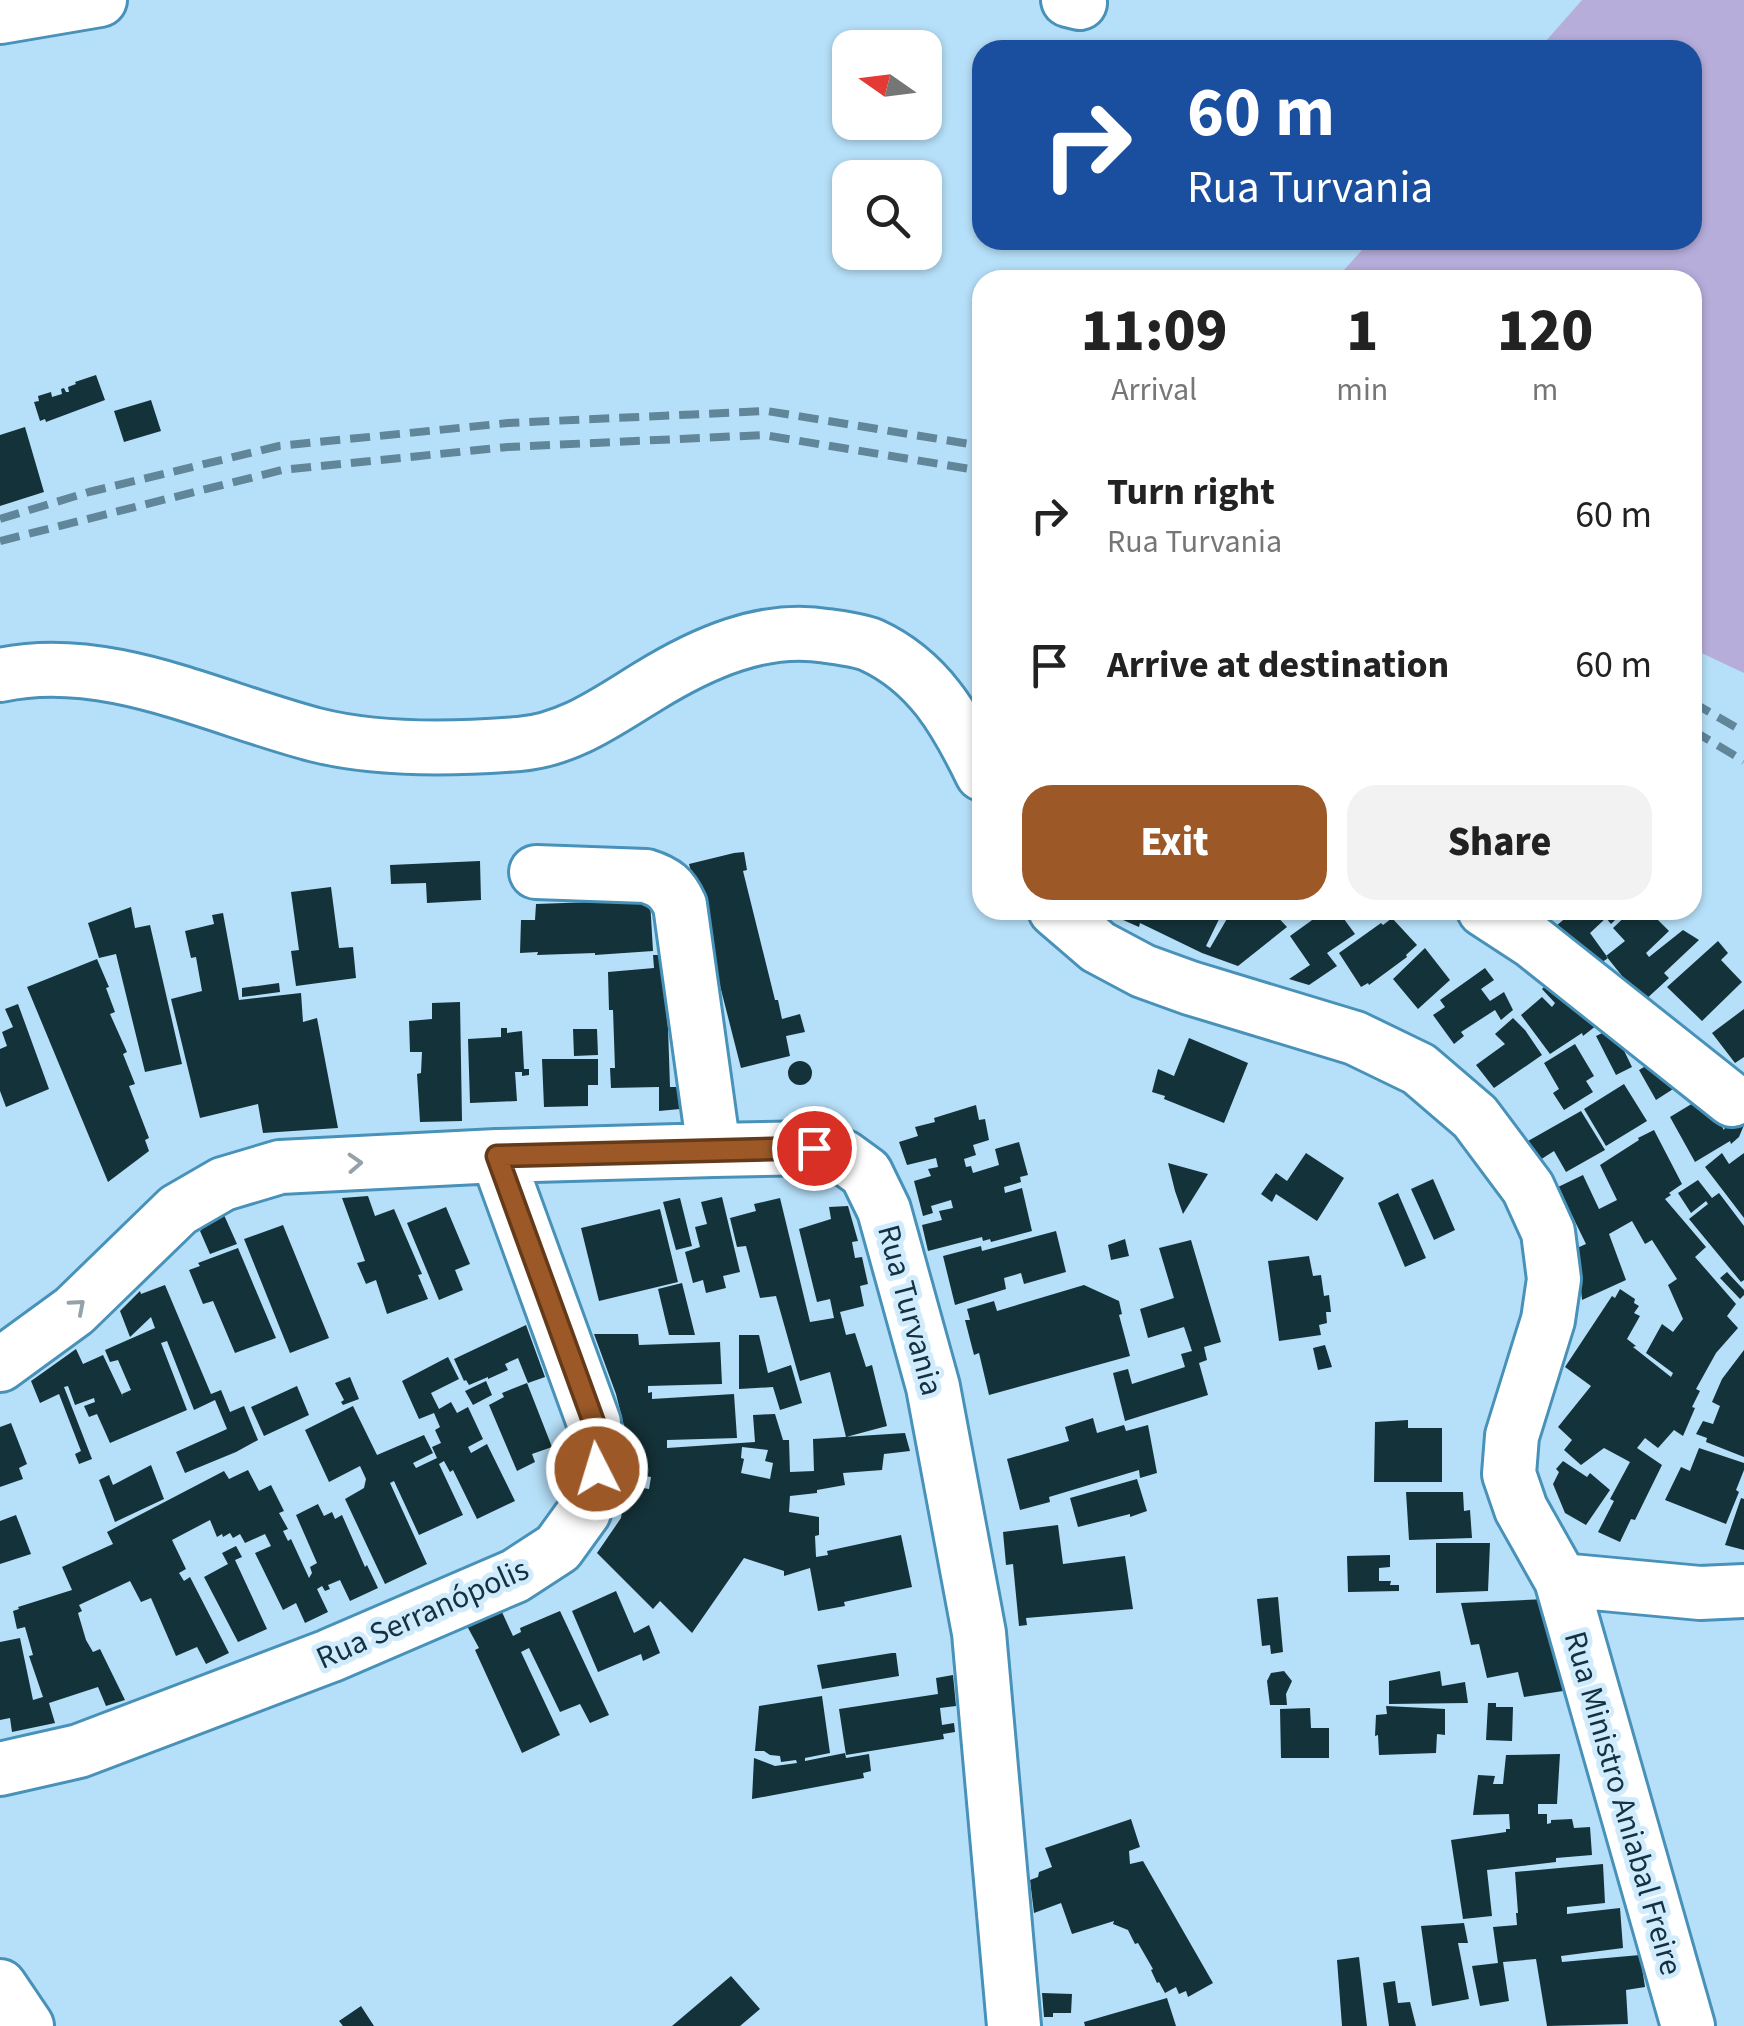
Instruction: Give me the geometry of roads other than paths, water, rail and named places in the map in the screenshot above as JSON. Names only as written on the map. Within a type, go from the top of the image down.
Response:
[{"type":"street","points":[[6,10],[100,0]]},
{"type":"street","points":[[0,675],[59,670],[117,675],[320,736],[411,748],[524,744],[586,726],[654,683],[722,648],[788,634],[822,634],[868,644],[910,667],[936,695],[972,757]]},
{"type":"street","points":[[536,872],[646,876],[672,888],[680,905],[714,1150]]},
{"type":"street","name":"Rua Ministro Aniabal Freire","points":[[1067,920],[1098,947],[1143,971],[1355,1038],[1419,1069],[1474,1117],[1528,1188],[1548,1232],[1554,1280],[1548,1320],[1512,1436],[1509,1474],[1521,1509],[1561,1580],[1688,2026]]},
{"type":"street","points":[[1499,920],[1533,942],[1732,1100]]},
{"type":"street","name":"Rua Turvania","points":[[0,1365],[74,1311],[178,1210],[223,1184],[280,1167],[497,1156],[814,1148],[844,1157],[866,1174],[884,1210],[934,1387],[979,1632],[1014,2026]]},
{"type":"street","name":"Rua Serranópolis","points":[[0,1770],[78,1752],[329,1656],[515,1576],[558,1548],[584,1512],[597,1469],[594,1423],[497,1156]]},
{"type":"street","points":[[1561,1580],[1700,1593],[1744,1591]]},
{"type":"street","points":[[0,1986],[27,2026]]},
{"type":"railway","points":[[0,519],[89,492],[279,446],[508,423],[767,411],[972,444]]},
{"type":"railway","points":[[0,541],[282,470],[508,447],[764,435],[972,469]]},
{"type":"railway","points":[[1702,708],[1744,732]]},
{"type":"railway","points":[[1702,736],[1744,761]]}]
